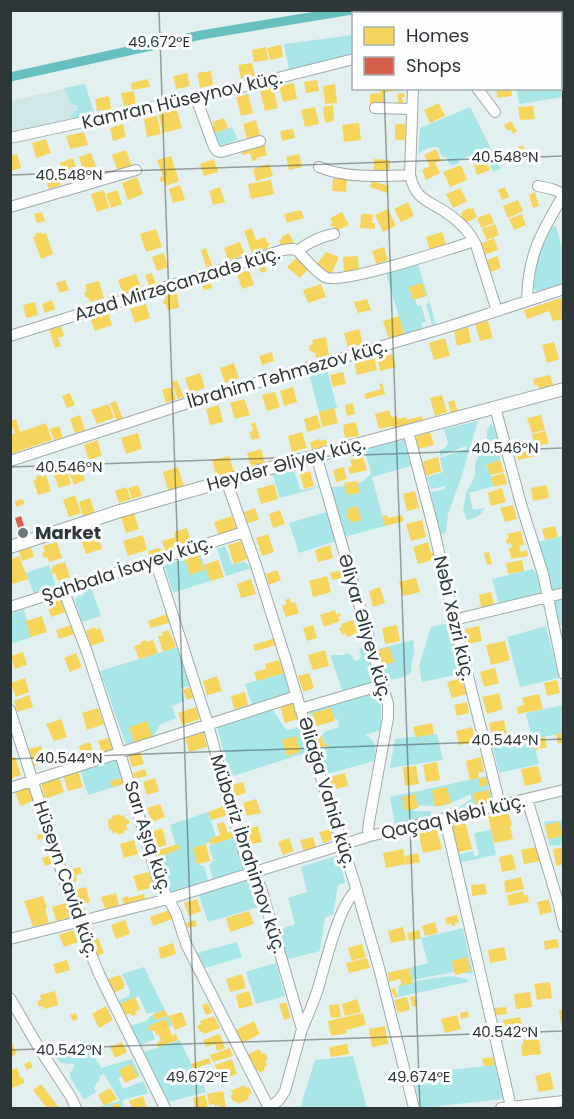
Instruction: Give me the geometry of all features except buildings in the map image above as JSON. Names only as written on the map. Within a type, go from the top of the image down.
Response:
[{"type":"street","name":"Kamran Hüseynov küç.","points":[[10,138],[196,98],[352,60]]},
{"type":"street","points":[[413,90],[410,175],[412,184],[427,202],[444,211],[463,226],[474,241],[497,311]]},
{"type":"street","points":[[478,90],[495,112]]},
{"type":"street","points":[[196,98],[217,151],[221,152],[260,141]]},
{"type":"street","points":[[375,108],[412,109]]},
{"type":"street","points":[[319,168],[349,175],[410,175]]},
{"type":"street","points":[[10,207],[136,170]]},
{"type":"street","points":[[527,301],[529,270],[538,239],[564,194],[538,186]]},
{"type":"street","points":[[298,252],[334,234]]},
{"type":"street","name":"Azad Mirzəcanzadə küç.","points":[[10,336],[283,250],[293,249],[326,278],[337,279],[474,241]]},
{"type":"street","name":"İbrahim Təhməzov küç.","points":[[10,462],[194,401],[451,326],[564,289]]},
{"type":"street","name":"Heydər Əliyev küç.","points":[[10,547],[226,480],[564,389]]},
{"type":"street","points":[[495,407],[521,504],[543,574],[564,674]]},
{"type":"street","name":"Nəbi Xəzri küç.","points":[[408,431],[500,806]]},
{"type":"street","name":"Əliyar Əliyev küç.","points":[[316,455],[388,704],[388,718],[369,822],[370,836]]},
{"type":"street","name":"Əliağa Vahid küç.","points":[[226,480],[256,565],[320,775],[344,845],[379,969],[414,1108]]},
{"type":"street","name":"Şahbala İsayev küç.","points":[[10,607],[244,532]]},
{"type":"street","name":"Mübariz İbrahimov küç.","points":[[155,561],[208,724],[246,859],[261,888],[302,1029]]},
{"type":"street","name":"Sarı Aşıq küç.","points":[[63,589],[87,652],[120,753],[158,880],[176,913],[186,944],[269,1108]]},
{"type":"street","points":[[454,620],[564,593]]},
{"type":"street","points":[[300,709],[382,685]]},
{"type":"street","points":[[10,788],[297,696]]},
{"type":"street","name":"Hüseyn Cavid küç.","points":[[10,710],[78,923],[100,976],[165,1108]]},
{"type":"street","name":"Qaçaq Nəbi küç.","points":[[10,939],[168,899],[370,836],[564,790]]},
{"type":"street","points":[[527,799],[564,927]]},
{"type":"street","points":[[445,819],[506,1108],[564,1101]]},
{"type":"street","points":[[269,1108],[285,1092],[302,1029],[319,987],[328,951],[348,898],[357,890]]},
{"type":"street","points":[[10,999],[76,1108]]},
{"type":"shaded area","points":[[352,35],[352,54],[289,70],[284,44]]},
{"type":"shaded area","points":[[563,69],[563,97],[519,104],[517,90],[562,90]]},
{"type":"shaded area","points":[[85,84],[95,116],[11,133],[10,101]]},
{"type":"shaded area","points":[[85,84],[95,116],[72,121],[71,115],[74,111],[78,111],[77,105],[71,104],[64,88]]},
{"type":"shaded area","points":[[470,107],[501,169],[493,172],[484,151],[459,160],[459,163],[452,166],[447,157],[443,157],[439,152],[440,149],[435,147],[418,154],[420,128]]},
{"type":"shaded area","points":[[232,127],[238,140],[218,147],[212,134]]},
{"type":"shaded area","points":[[556,226],[563,252],[563,285],[538,292],[531,287],[536,260],[550,227]]},
{"type":"shaded area","points":[[417,261],[436,324],[432,325],[426,304],[429,303],[427,296],[415,299],[417,306],[421,305],[426,322],[421,323],[423,328],[404,334],[385,270]]},
{"type":"shaded area","points":[[327,369],[337,408],[319,412],[309,374]]},
{"type":"shaded area","points":[[478,421],[448,514],[446,533],[440,534],[431,492],[445,489],[446,486],[431,489],[427,477],[443,472],[440,458],[467,449],[466,446],[440,456],[440,450],[448,443],[444,429]]},
{"type":"shaded area","points":[[491,423],[497,436],[500,460],[486,465],[494,486],[469,493],[473,510],[485,508],[478,516],[467,520],[463,510],[466,493],[475,476],[475,464]]},
{"type":"shaded area","points":[[404,440],[411,466],[372,477],[385,526],[344,537],[330,487],[362,482],[371,474],[365,449]]},
{"type":"shaded area","points":[[293,467],[300,489],[320,487],[280,498],[272,473]]},
{"type":"shaded area","points":[[327,512],[336,541],[299,553],[289,523]]},
{"type":"shaded area","points":[[563,536],[563,589],[552,592],[537,542]]},
{"type":"shaded area","points":[[225,546],[232,564],[245,562],[251,568],[226,576],[217,549]]},
{"type":"shaded area","points":[[200,554],[210,581],[173,593],[164,565]]},
{"type":"shaded area","points":[[49,565],[56,587],[34,594],[26,573]]},
{"type":"shaded area","points":[[533,569],[538,576],[540,595],[499,605],[492,579]]},
{"type":"shaded area","points":[[91,587],[101,616],[82,622],[75,600]]},
{"type":"shaded area","points":[[563,597],[563,625],[559,625],[553,599]]},
{"type":"shaded area","points":[[24,609],[32,637],[11,644],[11,614]]},
{"type":"shaded area","points":[[449,623],[461,674],[422,682],[419,666],[431,627]]},
{"type":"shaded area","points":[[546,626],[559,678],[520,687],[507,637]]},
{"type":"shaded area","points":[[413,640],[411,673],[400,678],[389,679],[382,667],[378,649]]},
{"type":"shaded area","points":[[365,644],[378,682],[343,692],[330,655],[348,653],[355,661],[359,660],[361,655],[359,650]]},
{"type":"shaded area","points":[[178,647],[191,685],[181,688],[184,701],[172,706],[176,718],[161,724],[152,737],[126,745],[100,671]]},
{"type":"shaded area","points":[[286,673],[292,693],[252,705],[245,684]]},
{"type":"shaded area","points":[[381,691],[381,730],[365,735],[372,740],[375,746],[374,761],[327,774],[319,748],[327,746],[322,737],[324,732],[339,727],[338,720],[334,718],[311,721],[308,710]]},
{"type":"shaded area","points":[[563,705],[563,733],[533,739],[539,764],[499,773],[493,748],[532,739],[526,713]]},
{"type":"shaded area","points":[[272,709],[288,730],[300,727],[308,752],[230,777],[217,726]]},
{"type":"shaded area","points":[[437,734],[443,760],[390,768],[395,739]]},
{"type":"shaded area","points":[[117,757],[124,784],[88,795],[80,770]]},
{"type":"shaded area","points":[[487,776],[493,804],[461,811],[460,806],[471,799],[471,794],[455,802],[442,805],[418,806],[413,809],[414,811],[429,811],[432,813],[431,817],[395,825],[390,797]]},
{"type":"shaded area","points":[[208,812],[216,837],[194,848],[197,864],[204,866],[208,881],[171,893],[159,857],[177,850],[170,825]]},
{"type":"shaded area","points":[[563,820],[563,845],[550,846],[544,822]]},
{"type":"shaded area","points":[[491,830],[496,855],[458,863],[456,855],[473,851],[474,856],[479,855],[474,833]]},
{"type":"shaded area","points":[[235,837],[247,869],[213,880],[209,866],[213,860],[218,860],[213,859],[209,846]]},
{"type":"shaded area","points":[[339,855],[345,883],[338,885],[333,915],[325,917],[320,951],[285,960],[277,930],[295,924],[288,898],[307,892],[301,867]]},
{"type":"shaded area","points":[[253,877],[262,906],[208,922],[199,895]]},
{"type":"shaded area","points":[[463,928],[473,974],[454,972],[412,980],[409,968],[428,963],[421,938]]},
{"type":"shaded area","points":[[237,942],[242,957],[205,968],[196,953]]},
{"type":"shaded area","points":[[276,963],[285,996],[256,1004],[246,972]]},
{"type":"shaded area","points":[[144,967],[165,1010],[147,1014],[139,996],[120,1004],[118,1001],[129,996],[130,991],[122,974]]},
{"type":"shaded area","points":[[452,976],[467,979],[468,982],[398,997],[399,985]]},
{"type":"shaded area","points":[[153,1015],[156,1020],[168,1016],[173,1025],[169,1027],[166,1019],[150,1025],[155,1039],[140,1045],[130,1026],[148,1020]]},
{"type":"shaded area","points":[[180,1040],[193,1068],[196,1067],[206,1092],[169,1102],[144,1052]]},
{"type":"shaded area","points":[[85,1041],[101,1068],[132,1059],[140,1076],[119,1070],[122,1076],[118,1078],[123,1089],[143,1081],[149,1093],[122,1100],[124,1108],[121,1108],[119,1103],[105,1108],[95,1108],[120,1101],[104,1074],[99,1077],[94,1087],[96,1092],[84,1100],[71,1079],[70,1073],[74,1064],[61,1063],[52,1051]]},
{"type":"shaded area","points":[[353,1056],[367,1108],[300,1108],[315,1060]]},
{"type":"shaded area","points":[[495,1065],[503,1099],[421,1108],[413,1074]]},
{"type":"waterway","points":[[10,77],[201,35],[352,10]]},
{"type":"place","name":"Market","points":[[23,533]]}]
